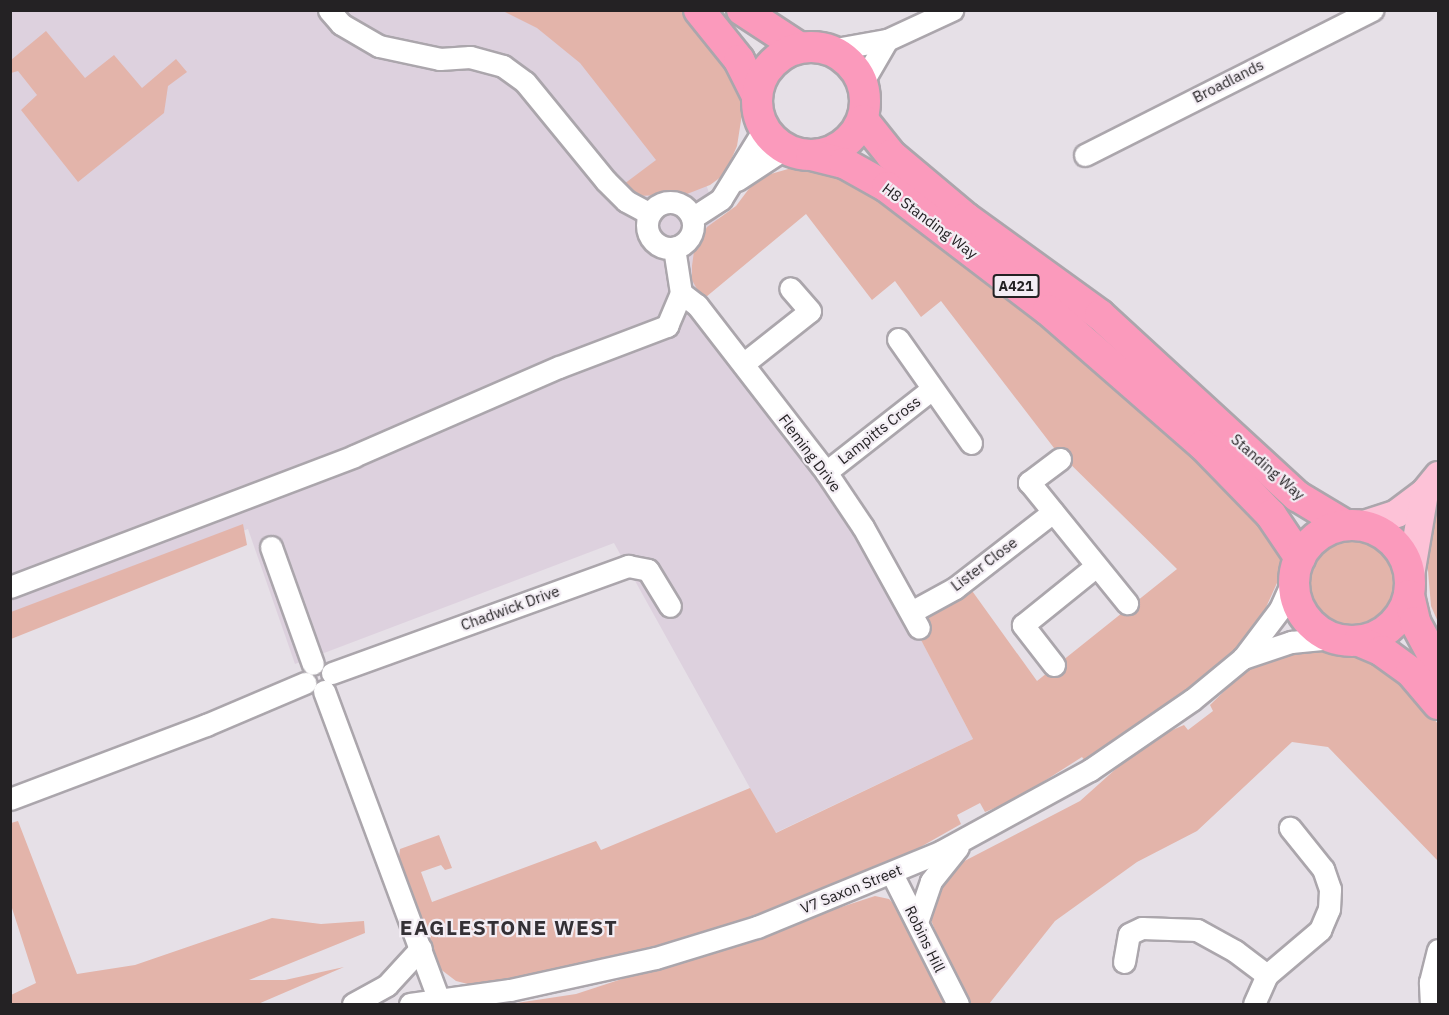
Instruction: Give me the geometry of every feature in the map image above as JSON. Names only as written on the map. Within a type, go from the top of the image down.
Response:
[{"type":"highway","points":[[699,10],[740,60],[757,96],[786,144],[842,146],[862,120],[865,105],[862,83],[852,65],[830,50],[800,48],[742,10]]},
{"type":"highway","points":[[757,96],[771,65],[800,48]]},
{"type":"highway","name":"H8 Standing Way","points":[[862,120],[891,155],[966,218],[1100,315],[1213,436]]},
{"type":"highway","name":"H8 Standing Way","points":[[786,144],[844,163],[887,187],[1213,436]]},
{"type":"highway","name":"Standing Way","points":[[1213,436],[1260,463],[1297,496],[1352,525]]},
{"type":"highway","name":"Standing Way","points":[[1213,436],[1236,482],[1271,515],[1297,568]]},
{"type":"highway","points":[[1297,568],[1318,536],[1352,525]]},
{"type":"highway","name":"A421","points":[[1352,525],[1387,537],[1398,547],[1410,585],[1415,622],[1431,670],[1438,704]]},
{"type":"highway","name":"A421","points":[[1297,568],[1299,607],[1318,631],[1382,651],[1431,670]]},
{"type":"highway","points":[[1346,640],[1392,626],[1410,585]]},
{"type":"main road","points":[[1352,525],[1396,513],[1430,485]]},
{"type":"main road","points":[[1410,585],[1430,485]]},
{"type":"street","points":[[329,10],[362,38],[388,49],[440,59],[470,57],[503,66],[525,82],[606,181],[626,201],[650,213]]},
{"type":"street","points":[[830,50],[887,40],[952,10]]},
{"type":"street","name":"Broadlands","points":[[1085,155],[1372,10]]},
{"type":"street","points":[[862,83],[887,40]]},
{"type":"street","points":[[692,218],[722,199],[733,182],[786,144]]},
{"type":"street","points":[[676,203],[692,218],[692,233],[674,248],[661,247],[651,239],[647,226],[650,213],[661,204],[676,203]]},
{"type":"street","points":[[10,587],[354,456],[549,371],[667,326],[681,293],[674,248]]},
{"type":"street","points":[[743,364],[810,311],[790,288]]},
{"type":"street","name":"Fleming Drive","points":[[681,293],[697,304],[826,471],[916,619]]},
{"type":"street","name":"Lampitts Cross","points":[[898,339],[971,443]]},
{"type":"street","name":"Lampitts Cross","points":[[826,471],[932,389]]},
{"type":"street","points":[[1060,459],[1029,482],[1127,603]]},
{"type":"street","name":"Lister Close","points":[[916,619],[1053,512]]},
{"type":"street","points":[[271,547],[440,1001]]},
{"type":"street","name":"Chadwick Drive","points":[[10,799],[198,728],[319,678],[628,566],[648,570],[670,606]]},
{"type":"street","points":[[1054,665],[1023,625],[1096,566]]},
{"type":"street","name":"V7 Saxon Street","points":[[410,1005],[510,990],[656,958],[757,927],[892,874],[963,840],[1041,800],[1090,771],[1192,700],[1243,658],[1280,609],[1297,568]]},
{"type":"street","name":"V7 Saxon Street","points":[[1243,658],[1291,642],[1346,640]]},
{"type":"street","points":[[1254,1005],[1267,975],[1320,930],[1329,909],[1330,889],[1323,869],[1290,828]]},
{"type":"street","points":[[917,922],[931,880],[963,840]]},
{"type":"street","name":"Robins Hill","points":[[892,874],[958,1005]]},
{"type":"street","points":[[1124,962],[1128,934],[1142,928],[1197,930],[1235,951],[1267,975]]},
{"type":"street","points":[[1431,1005],[1434,947]]},
{"type":"street","points":[[353,1005],[387,985],[422,948]]},
{"type":"shaded area","points":[[11,11],[557,11],[700,166],[723,235],[709,268],[698,320],[870,542],[973,739],[775,833],[614,543],[295,664],[248,529],[11,618]]},
{"type":"shaded area","points":[[503,11],[693,11],[746,89],[737,146],[725,174],[710,185],[687,194],[637,196],[620,187],[656,160],[580,63],[537,28]]},
{"type":"shaded area","points":[[46,31],[85,78],[114,55],[142,88],[176,59],[187,72],[168,86],[164,113],[78,182],[21,110],[37,95],[18,71],[11,73],[11,60]]},
{"type":"shaded area","points":[[802,165],[846,174],[992,277],[1235,487],[1283,560],[1281,574],[1263,614],[1242,642],[1214,671],[1170,704],[1085,761],[1082,757],[1035,787],[1037,791],[985,812],[980,803],[957,815],[961,824],[887,866],[700,935],[530,976],[472,985],[456,981],[439,968],[398,866],[400,849],[439,835],[452,868],[445,870],[441,865],[421,872],[432,902],[596,841],[601,850],[750,788],[776,833],[973,739],[921,640],[928,617],[949,600],[970,588],[1037,681],[1177,569],[1054,448],[941,301],[921,317],[895,281],[872,300],[806,214],[706,297],[698,291],[692,280],[694,251],[707,227],[736,206],[757,178]]},
{"type":"shaded area","points":[[1438,503],[1438,622],[1431,606],[1427,559]]},
{"type":"shaded area","points":[[243,524],[247,545],[11,639],[11,612]]},
{"type":"shaded area","points":[[1343,536],[1361,536],[1377,543],[1389,555],[1396,571],[1396,589],[1389,605],[1377,617],[1361,624],[1343,624],[1327,617],[1315,605],[1308,589],[1308,571],[1315,555],[1327,543]]},
{"type":"shaded area","points":[[1314,648],[1367,653],[1409,688],[1438,724],[1438,861],[1328,747],[1292,742],[1197,831],[1137,862],[1055,921],[989,1004],[971,1004],[952,973],[931,920],[933,897],[949,869],[1080,801],[1147,741],[1184,725],[1188,730],[1213,711],[1210,705],[1250,666],[1265,657]]},
{"type":"shaded area","points":[[18,821],[77,974],[135,965],[272,918],[321,924],[364,921],[365,933],[249,980],[285,980],[344,967],[258,1004],[11,1004],[11,995],[36,983],[11,905],[11,823]]},
{"type":"shaded area","points":[[875,896],[889,899],[900,910],[948,1004],[510,1004],[576,994]]},
{"type":"district","name":"EAGLESTONE WEST","points":[[509,927]]}]
